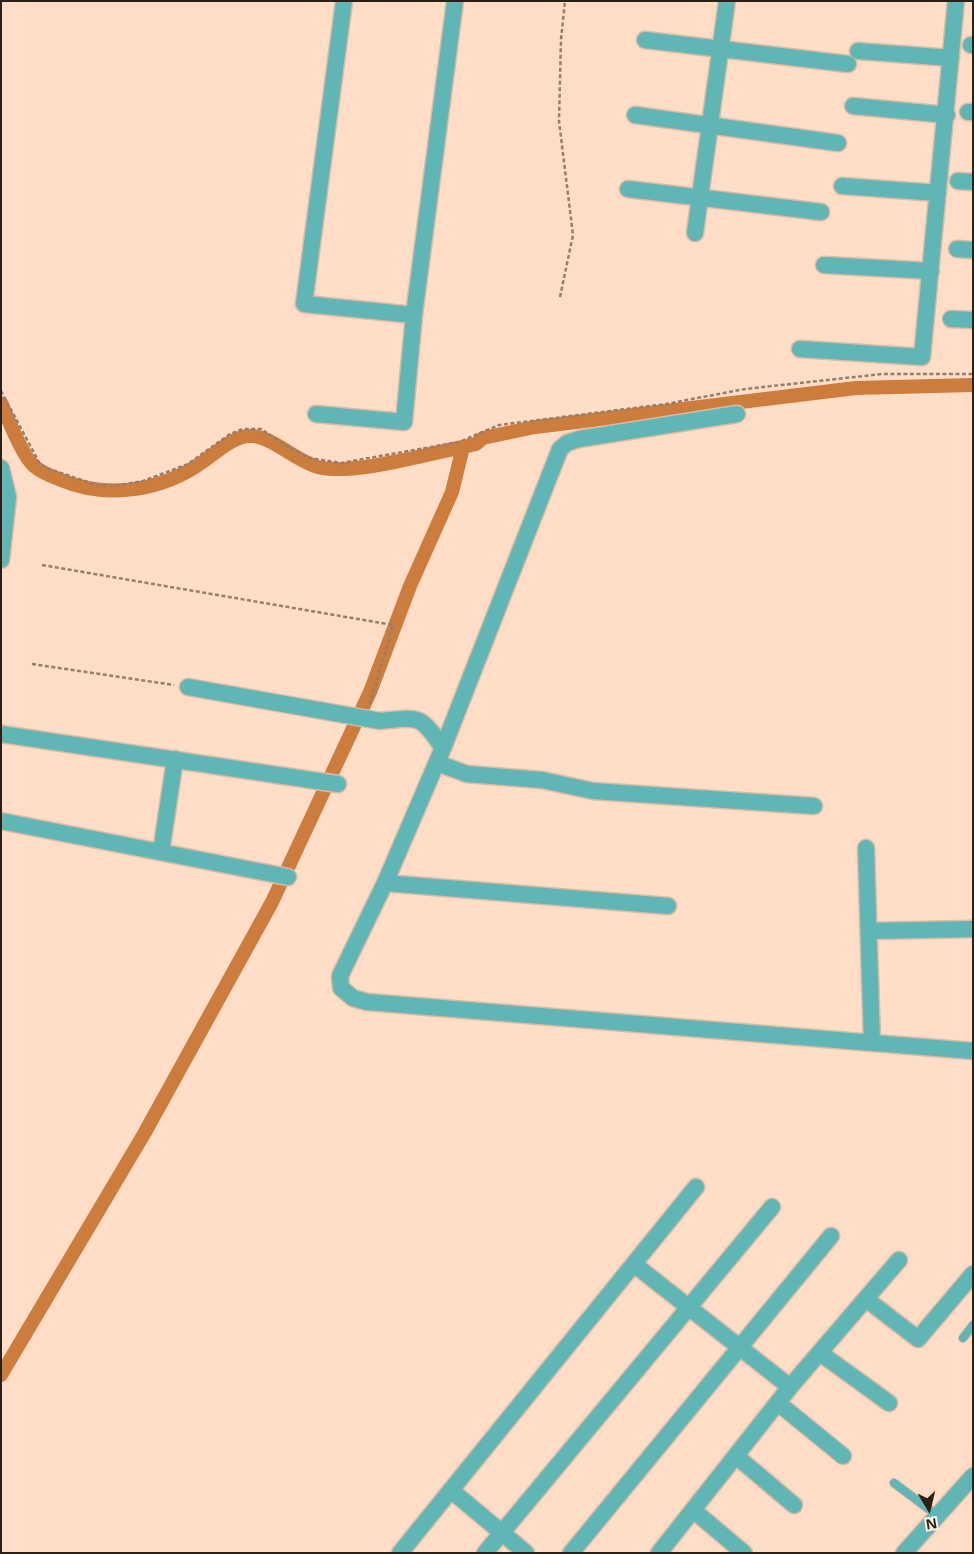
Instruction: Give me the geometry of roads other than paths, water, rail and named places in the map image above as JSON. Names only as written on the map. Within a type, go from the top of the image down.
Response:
[{"type":"street","points":[[344,1],[304,304],[414,315]]},
{"type":"street","points":[[316,414],[404,422],[414,315],[455,1]]},
{"type":"street","points":[[695,233],[727,1]]},
{"type":"street","points":[[800,349],[922,357],[947,115],[956,1]]},
{"type":"street","points":[[645,40],[848,64]]},
{"type":"street","points":[[858,51],[951,58]]},
{"type":"street","points":[[853,106],[947,115]]},
{"type":"street","points":[[635,115],[838,143]]},
{"type":"street","points":[[842,186],[938,193]]},
{"type":"street","points":[[628,189],[821,212]]},
{"type":"street","points":[[824,264],[931,271]]},
{"type":"street","points":[[951,319],[973,320]]},
{"type":"street","points":[[737,414],[579,439],[567,443],[560,449],[440,755],[385,883],[340,976],[341,988],[353,998],[367,1002],[973,1051]]},
{"type":"street","points":[[1,468],[6,479],[1,560]]},
{"type":"street","points":[[188,687],[380,721],[407,718],[424,722],[440,755],[467,774],[542,780],[593,791],[814,806]]},
{"type":"street","points":[[1,734],[338,784]]},
{"type":"street","points":[[161,852],[176,759]]},
{"type":"street","points":[[1,821],[288,877]]},
{"type":"street","points":[[866,848],[872,1043]]},
{"type":"street","points":[[385,883],[668,906]]},
{"type":"street","points":[[870,931],[973,929]]},
{"type":"street","points":[[400,1553],[635,1265],[696,1187]]},
{"type":"street","points":[[485,1553],[772,1207]]},
{"type":"street","points":[[571,1553],[738,1347],[831,1236]]},
{"type":"street","points":[[659,1553],[790,1388],[899,1260]]},
{"type":"street","points":[[635,1265],[790,1388]]},
{"type":"street","points":[[866,1299],[918,1339],[973,1274]]},
{"type":"street","points":[[820,1353],[890,1403]]},
{"type":"street","points":[[778,1404],[843,1456]]},
{"type":"street","points":[[736,1456],[794,1505]]},
{"type":"street","points":[[904,1553],[973,1476]]},
{"type":"street","points":[[452,1491],[526,1553]]},
{"type":"street","points":[[692,1510],[744,1553]]},
{"type":"lane","points":[[963,1338],[973,1325]]},
{"type":"lane","points":[[894,1483],[938,1516]]},
{"type":"waterway","points":[[1,403],[20,445],[34,466],[50,476],[77,486],[94,489],[129,490],[146,487],[180,475],[195,467],[228,443],[250,436],[275,444],[318,467],[350,469],[390,463],[463,447],[476,444],[483,438],[535,427],[856,388],[973,385]]},
{"type":"waterway","points":[[1,1375],[144,1134],[272,902],[370,692],[410,586],[452,492],[463,447]]}]
